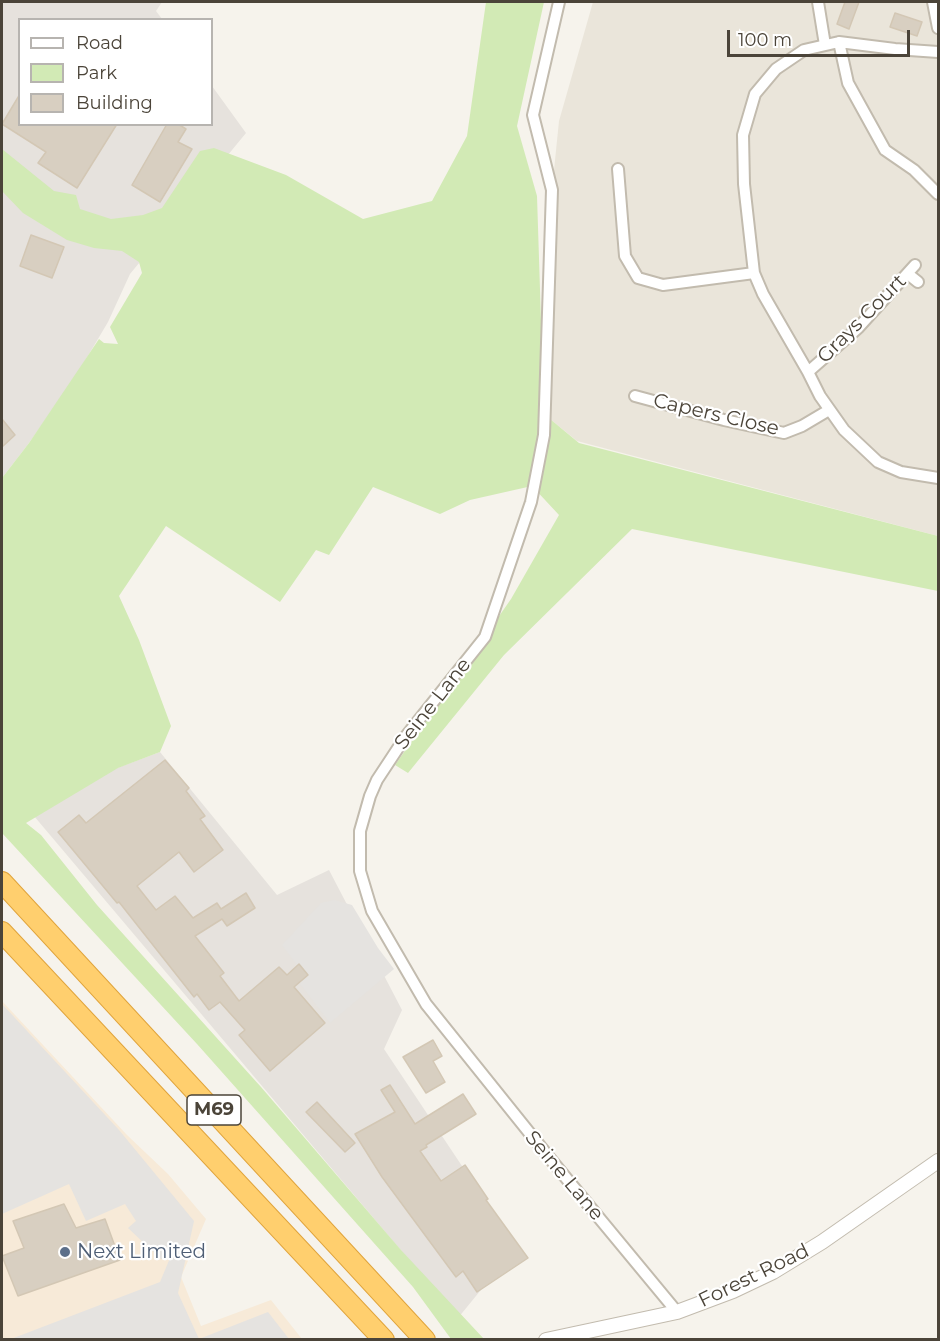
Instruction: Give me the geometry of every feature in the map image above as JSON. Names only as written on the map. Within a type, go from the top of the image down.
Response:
[{"type":"highway","name":"M69","points":[[2,882],[425,1340]]},
{"type":"highway","name":"M69","points":[[2,932],[384,1340]]},
{"type":"street","name":"Seine Lane","points":[[559,2],[533,115],[552,190],[542,444],[536,482],[485,637],[406,736],[369,796],[360,831],[360,871],[372,911],[426,1004],[677,1312]]},
{"type":"street","points":[[818,2],[825,45]]},
{"type":"street","points":[[933,2],[939,28]]},
{"type":"street","points":[[839,42],[848,83],[885,150],[914,170],[939,194]]},
{"type":"street","points":[[939,51],[895,49],[839,42],[804,50],[776,69],[754,94],[743,135],[744,184],[754,273],[763,294],[829,410],[844,430],[878,462],[901,472],[939,478]]},
{"type":"street","points":[[618,169],[625,256],[638,278],[663,285],[754,273]]},
{"type":"street","name":"Grays Court","points":[[808,372],[858,328],[911,269],[918,282]]},
{"type":"street","name":"Capers Close","points":[[635,396],[724,420],[784,433],[802,426],[829,410]]},
{"type":"street","name":"Forest Road","points":[[546,1340],[677,1312],[733,1291],[773,1272],[822,1242],[939,1161]]},
{"type":"shaded area","points":[[2,2],[162,2],[156,11],[161,18],[18,18],[18,126],[213,126],[213,87],[246,133],[130,274],[108,322],[76,376],[2,478]]},
{"type":"shaded area","points":[[593,2],[938,2],[938,536],[577,441],[545,415],[552,190],[559,121]]},
{"type":"shaded area","points":[[160,752],[277,895],[329,870],[402,1010],[384,1049],[516,1247],[458,1318],[23,803]]},
{"type":"shaded area","points":[[334,900],[352,905],[378,948],[394,969],[330,1023],[294,976],[300,969],[282,945],[321,903]]},
{"type":"shaded area","points":[[2,1001],[127,1135],[168,1174],[206,1219],[181,1277],[201,1326],[271,1300],[302,1339],[2,1339]]},
{"type":"shaded area","points":[[2,1004],[119,1130],[194,1221],[178,1293],[199,1339],[11,1339],[160,1282],[170,1258],[161,1259],[128,1228],[136,1221],[125,1204],[86,1221],[69,1184],[2,1214]]},
{"type":"shaded area","points":[[268,1312],[289,1339],[199,1339]]},
{"type":"green space","points":[[486,2],[544,2],[517,126],[537,196],[544,414],[579,443],[938,536],[938,591],[632,529],[504,655],[408,773],[395,765],[511,599],[559,515],[532,486],[470,500],[440,514],[373,487],[329,555],[316,550],[280,602],[166,526],[119,596],[139,640],[171,726],[160,752],[118,768],[26,823],[41,835],[97,905],[261,1087],[401,1250],[484,1339],[451,1339],[413,1287],[197,1044],[2,833],[2,478],[29,443],[99,339],[104,343],[118,344],[110,327],[142,273],[139,262],[122,251],[94,248],[67,240],[23,213],[2,191],[2,149],[54,191],[76,195],[80,209],[111,219],[143,215],[162,208],[200,151],[214,148],[286,175],[363,219],[432,201],[467,136]]},
{"type":"building","points":[[845,2],[859,2],[849,29],[837,24]]},
{"type":"building","points":[[895,13],[922,22],[917,36],[890,27]]},
{"type":"building","points":[[18,97],[18,126],[116,126],[77,188],[38,163],[46,152],[2,124]]},
{"type":"building","points":[[166,126],[181,126],[186,129],[178,142],[192,149],[160,202],[132,185]]},
{"type":"building","points":[[31,235],[64,247],[52,278],[20,266]]},
{"type":"building","points":[[2,419],[15,435],[2,447]]},
{"type":"building","points":[[165,760],[189,788],[186,791],[205,816],[200,819],[223,850],[194,872],[179,852],[137,886],[156,910],[175,896],[193,918],[217,903],[221,909],[246,893],[255,908],[227,926],[222,919],[195,936],[224,973],[220,976],[239,1001],[279,967],[287,975],[299,964],[308,975],[294,987],[325,1023],[270,1071],[239,1035],[245,1030],[220,1002],[209,1010],[197,994],[194,997],[119,902],[117,903],[58,832],[79,815],[86,823]]},
{"type":"building","points":[[433,1040],[442,1056],[433,1061],[445,1082],[426,1093],[403,1057]]},
{"type":"building","points":[[390,1085],[415,1124],[463,1094],[476,1114],[420,1151],[441,1181],[465,1165],[488,1199],[486,1200],[528,1258],[477,1292],[463,1271],[456,1277],[382,1177],[355,1134],[395,1112],[381,1090]]},
{"type":"building","points":[[317,1102],[355,1143],[345,1152],[306,1112]]},
{"type":"building","name":"Next Limited","points":[[64,1204],[76,1228],[105,1219],[120,1260],[18,1296],[2,1256],[24,1248],[13,1221]]},
{"type":"place","name":"Next Limited","points":[[65,1252]]}]
